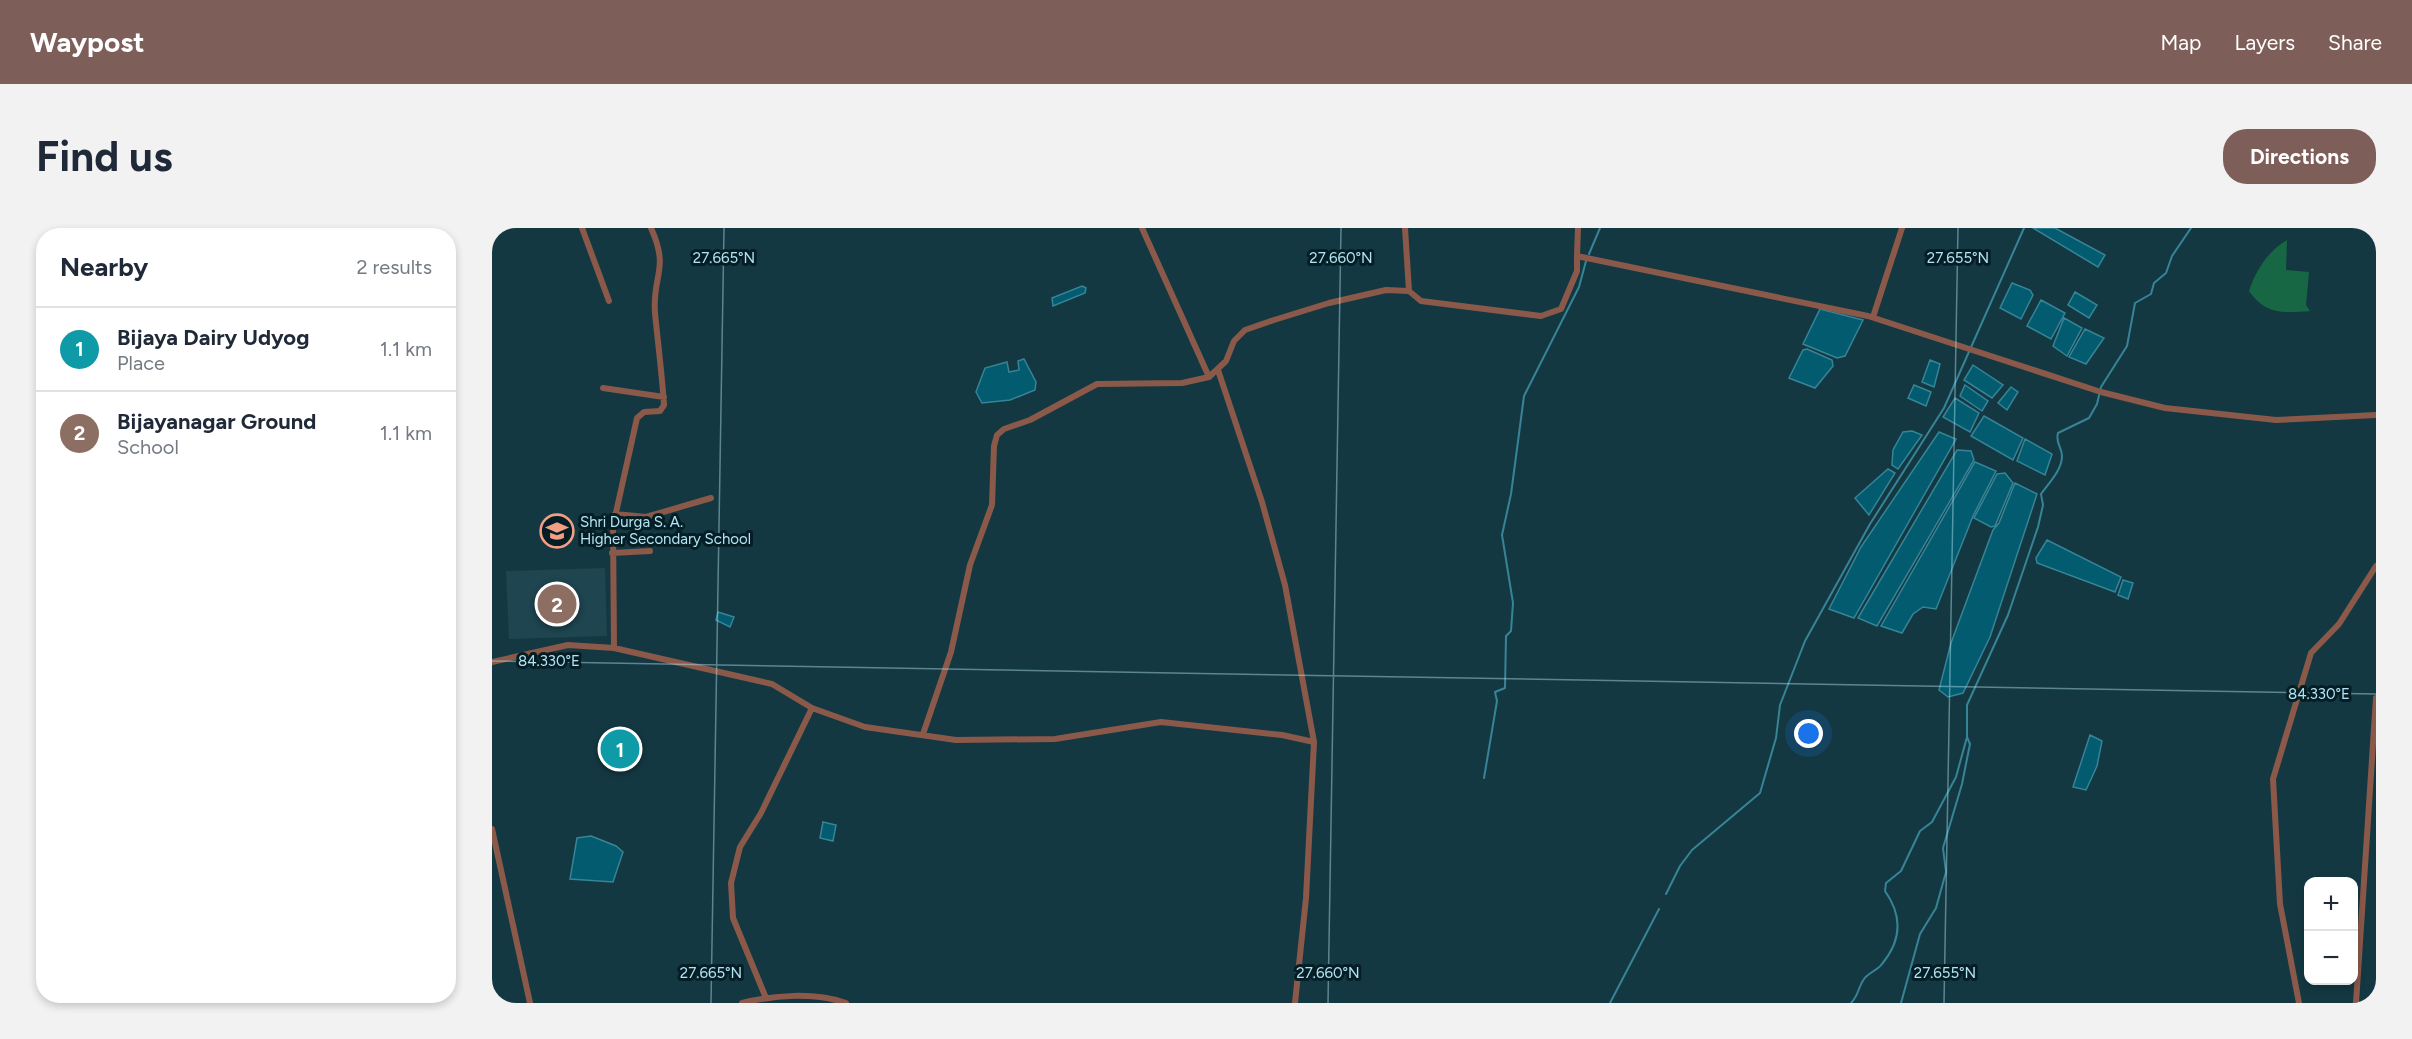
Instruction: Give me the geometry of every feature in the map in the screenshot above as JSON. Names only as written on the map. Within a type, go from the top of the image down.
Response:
[{"type":"street","points":[[582,228],[609,301]]},
{"type":"street","points":[[614,648],[612,553],[615,514],[637,418],[644,412],[663,409],[664,397],[655,311],[662,267],[660,248],[651,228]]},
{"type":"street","points":[[1142,228],[1209,377]]},
{"type":"street","points":[[1405,228],[1409,291]]},
{"type":"street","points":[[922,734],[951,652],[970,565],[992,505],[994,446],[998,435],[1004,429],[1030,420],[1097,384],[1182,383],[1209,377],[1226,361],[1234,341],[1245,330],[1329,303],[1386,290],[1409,291],[1421,301],[1540,316],[1553,314],[1561,309],[1577,271],[1578,228]]},
{"type":"street","points":[[1873,317],[1902,228]]},
{"type":"street","points":[[1577,256],[1873,317],[2098,391],[2165,408],[2276,420],[2376,415]]},
{"type":"street","points":[[1218,370],[1262,501],[1285,585],[1314,742],[1306,898],[1295,1003]]},
{"type":"street","points":[[603,388],[664,397]]},
{"type":"street","points":[[615,514],[646,518],[711,498]]},
{"type":"street","points":[[612,553],[650,551]]},
{"type":"street","points":[[2298,1003],[2280,904],[2273,779],[2311,653],[2339,624],[2376,566]]},
{"type":"street","points":[[492,662],[568,645],[614,648],[772,684],[812,708],[865,727],[956,740],[1055,739],[1161,722],[1282,735],[1314,742]]},
{"type":"street","points":[[2356,1003],[2376,698]]},
{"type":"street","points":[[766,998],[733,918],[731,884],[740,847],[761,813],[812,708]]},
{"type":"street","points":[[492,829],[530,1003]]},
{"type":"street","points":[[742,1003],[766,998],[830,998],[846,1003]]},
{"type":"shaded area","points":[[2033,228],[2055,228],[2105,255],[2098,267]]},
{"type":"shaded area","points":[[2012,283],[2030,290],[2033,295],[2021,319],[2000,308]]},
{"type":"shaded area","points":[[1082,286],[1086,288],[1085,293],[1053,306],[1052,298]]},
{"type":"shaded area","points":[[2075,292],[2097,305],[2089,318],[2068,305]]},
{"type":"shaded area","points":[[2041,300],[2065,313],[2051,339],[2027,326]]},
{"type":"shaded area","points":[[1820,309],[1863,320],[1845,356],[1837,358],[1803,344]]},
{"type":"shaded area","points":[[2064,318],[2082,328],[2067,356],[2053,346]]},
{"type":"shaded area","points":[[2085,329],[2104,338],[2086,364],[2069,357]]},
{"type":"shaded area","points":[[1807,349],[1832,360],[1833,366],[1815,388],[1789,378],[1803,350]]},
{"type":"shaded area","points":[[1024,359],[1036,382],[1035,390],[1010,400],[982,403],[976,392],[985,368],[1007,362],[1009,372],[1019,370],[1018,361]]},
{"type":"shaded area","points":[[1930,360],[1940,364],[1934,387],[1922,382]]},
{"type":"shaded area","points":[[1973,365],[2003,385],[1992,398],[1964,380]]},
{"type":"shaded area","points":[[1914,385],[1931,392],[1926,406],[1908,398]]},
{"type":"shaded area","points":[[1965,385],[1988,401],[1982,411],[1960,396]]},
{"type":"shaded area","points":[[2011,387],[2018,392],[2007,410],[1998,403]]},
{"type":"shaded area","points":[[1955,398],[1979,413],[1970,432],[1943,417]]},
{"type":"shaded area","points":[[1984,416],[2023,438],[2013,460],[1971,436]]},
{"type":"shaded area","points":[[1912,431],[1922,435],[1898,469],[1892,465],[1893,450],[1903,432]]},
{"type":"shaded area","points":[[1939,432],[1956,439],[1854,618],[1829,609],[1861,547]]},
{"type":"shaded area","points":[[2025,439],[2052,454],[2045,475],[2017,461]]},
{"type":"shaded area","points":[[1957,450],[1971,451],[1974,460],[1877,626],[1858,618]]},
{"type":"shaded area","points":[[1975,462],[1996,471],[1973,516],[1936,609],[1923,607],[1913,614],[1902,633],[1881,626]]},
{"type":"shaded area","points":[[1888,469],[1895,473],[1869,515],[1855,498]]},
{"type":"shaded area","points":[[2005,473],[2013,483],[1995,526],[1991,527],[1974,518],[1997,474]]},
{"type":"shaded area","points":[[2015,483],[2037,494],[1990,637],[1963,693],[1948,697],[1939,690],[1951,643],[1993,530],[1999,523]]},
{"type":"shaded area","points":[[2047,540],[2121,577],[2115,592],[2037,563],[2036,558]]},
{"type":"shaded area","points":[[605,568],[607,636],[509,639],[506,571]]},
{"type":"shaded area","points":[[2123,580],[2133,583],[2128,599],[2118,595]]},
{"type":"shaded area","points":[[718,612],[734,617],[730,627],[716,620]]},
{"type":"shaded area","points":[[2090,735],[2102,741],[2097,766],[2086,790],[2073,787]]},
{"type":"shaded area","points":[[823,822],[836,825],[833,841],[820,838]]},
{"type":"shaded area","points":[[591,836],[616,846],[623,852],[613,882],[570,879],[577,838]]},
{"type":"green space","points":[[2287,240],[2286,270],[2309,272],[2306,305],[2310,311],[2276,311],[2262,305],[2249,291],[2263,262]]},
{"type":"waterway","points":[[1589,254],[1600,228]]},
{"type":"waterway","points":[[1666,894],[1680,866],[1692,850],[1760,793],[1776,738],[1780,705],[1805,641],[1870,524],[1944,408],[2024,228]]},
{"type":"waterway","points":[[1851,1003],[1864,979],[1889,955],[1896,937],[1897,918],[1895,909],[1885,891],[1886,883],[1901,871],[1920,831],[1932,822],[1956,777],[1967,737],[1967,705],[2008,615],[2038,527],[2043,505],[2041,494],[2060,466],[2062,453],[2057,440],[2058,433],[2089,418],[2097,404],[2101,387],[2127,346],[2135,303],[2151,294],[2154,283],[2166,273],[2172,256],[2191,228]]},
{"type":"waterway","points":[[1484,778],[1497,701],[1495,692],[1505,688],[1506,636],[1511,631],[1513,603],[1502,535],[1511,494],[1524,396],[1579,287],[1586,261]]},
{"type":"waterway","points":[[1901,1003],[1920,934],[1936,908],[1946,872],[1943,848],[1962,784],[1970,744],[1967,737]]},
{"type":"waterway","points":[[1610,1003],[1659,909]]},
{"type":"place","name":"Shri Durga S. A. Higher Secondary School","points":[[557,531]]},
{"type":"place","name":"Bijayanagar Ground","points":[[557,604]]},
{"type":"place","name":"Bijaya Dairy Udyog","points":[[620,749]]}]
